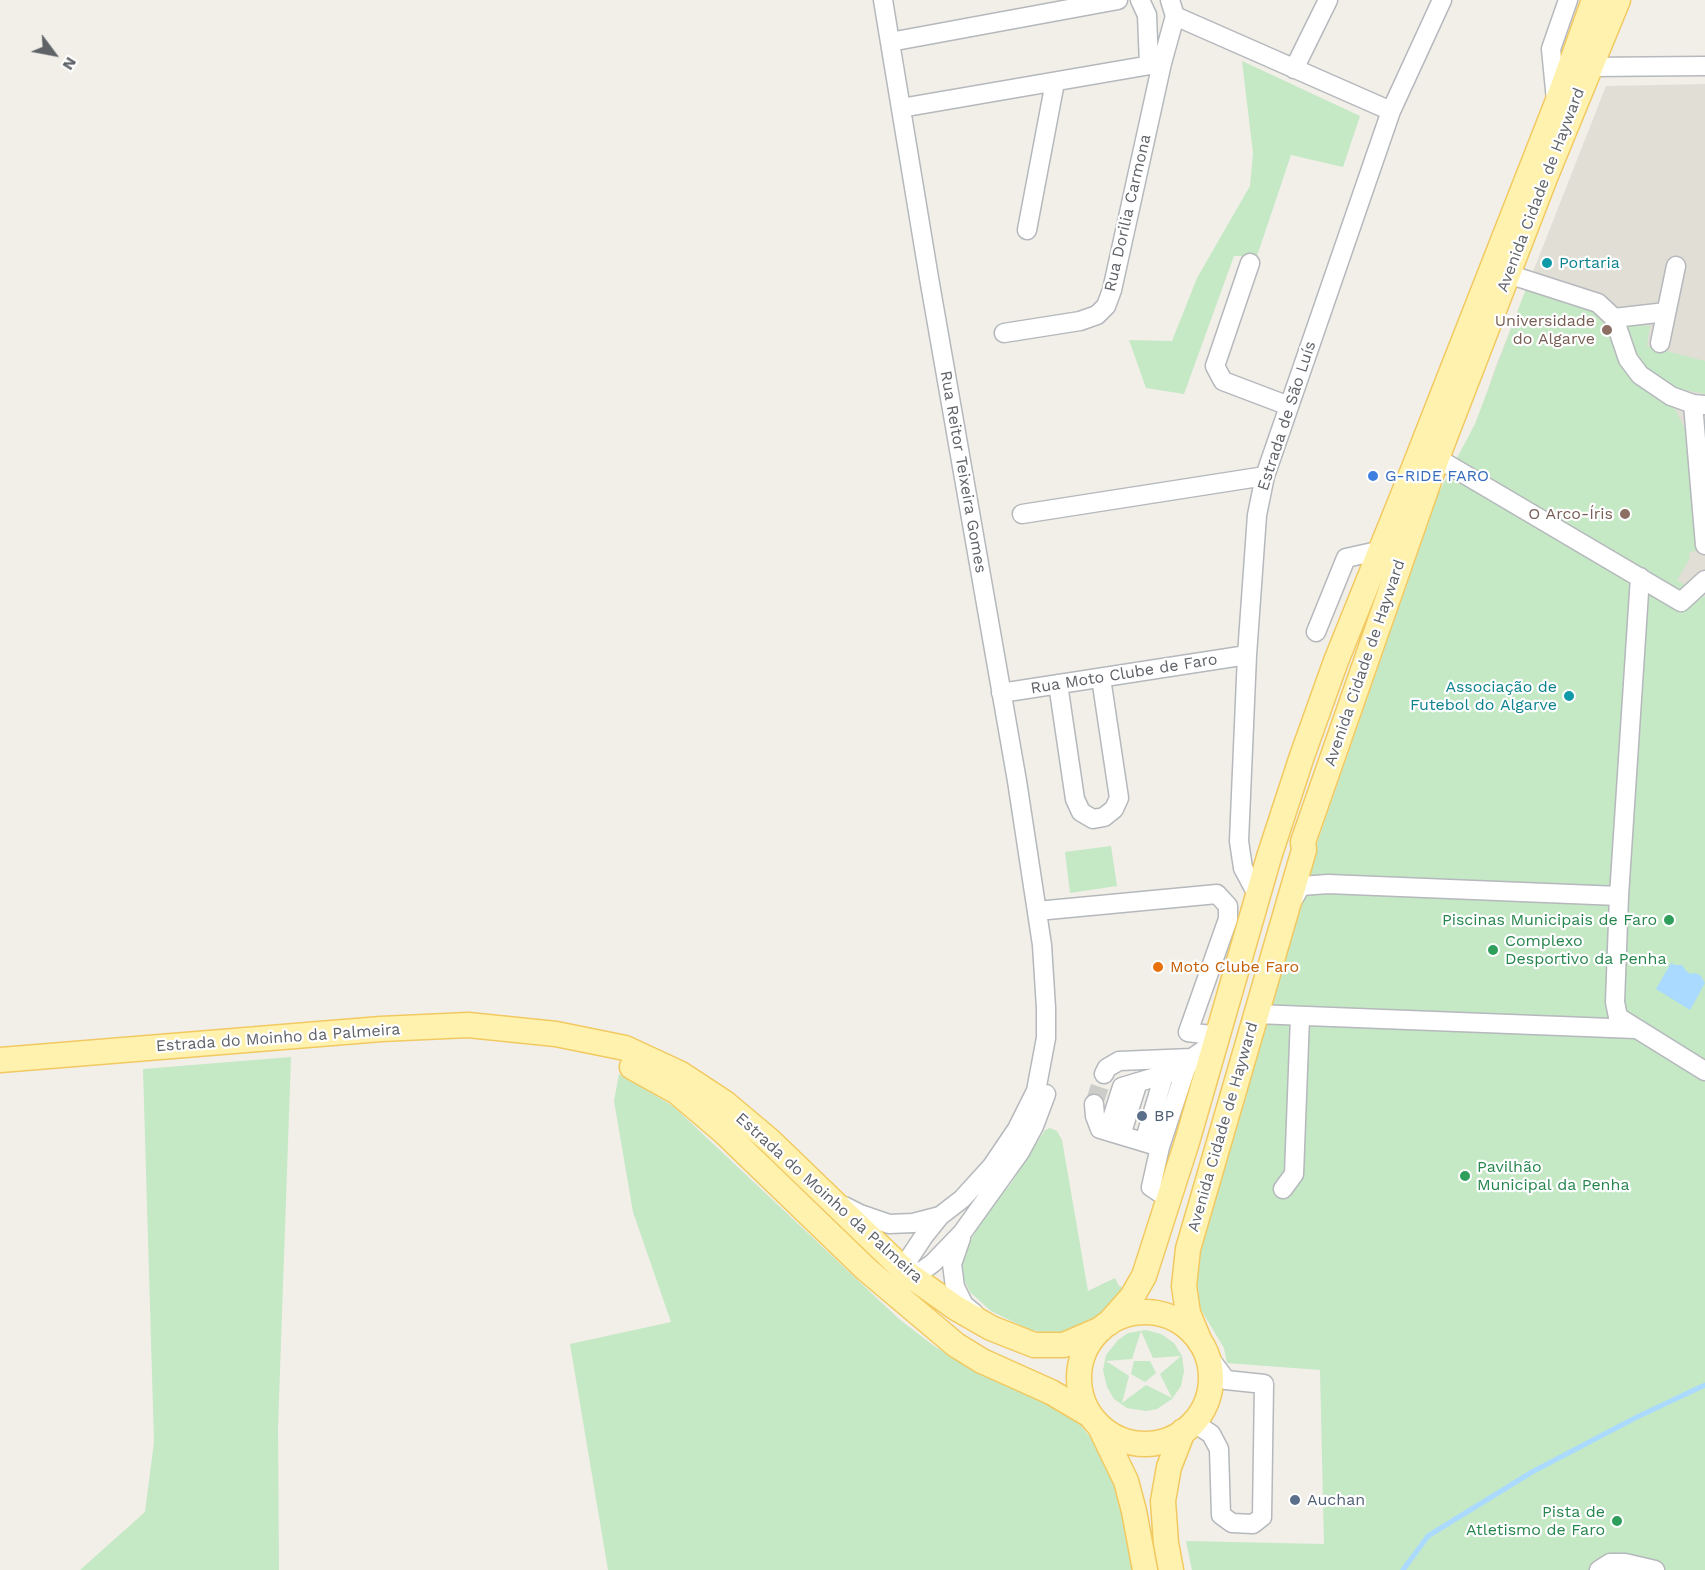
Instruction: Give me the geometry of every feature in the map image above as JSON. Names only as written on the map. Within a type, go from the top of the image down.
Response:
[{"type":"main road","name":"Avenida Cidade de Hayward","points":[[1105,1326],[1132,1297],[1144,1276],[1188,1142],[1269,857],[1302,756],[1336,661],[1382,550],[1557,103],[1594,0]]},
{"type":"main road","name":"Avenida Cidade de Hayward","points":[[1202,1347],[1188,1313],[1184,1286],[1188,1249],[1304,850],[1303,842],[1437,458],[1618,0]]},
{"type":"main road","name":"Estrada do Moinho da Palmeira","points":[[0,1060],[357,1031],[468,1025],[556,1034],[625,1048],[681,1074],[725,1103],[769,1140],[908,1274],[956,1308],[991,1328],[1034,1345],[1064,1345],[1105,1326]]},
{"type":"main road","name":"Estrada do Moinho da Palmeira","points":[[556,1034],[624,1063],[677,1092],[724,1132],[867,1270],[956,1345],[982,1360],[1051,1392],[1095,1421]]},
{"type":"main road","points":[[1145,1570],[1126,1481],[1080,1389],[1080,1370],[1081,1360],[1089,1343],[1105,1326],[1128,1314],[1148,1312],[1178,1321],[1186,1327],[1202,1347],[1210,1373],[1208,1394],[1200,1414],[1188,1427],[1169,1467],[1163,1501],[1166,1543],[1171,1570]]},
{"type":"main road","points":[[1095,1421],[1119,1439],[1141,1444],[1163,1441],[1188,1427]]},
{"type":"street","name":"Rua Reitor Teixeira Gomes","points":[[883,0],[1042,945]]},
{"type":"street","points":[[890,42],[1118,0]]},
{"type":"street","points":[[901,108],[1156,64],[1147,15],[1140,0]]},
{"type":"street","points":[[1294,69],[1328,0]]},
{"type":"street","name":"Estrada de São Luís","points":[[1258,896],[1243,868],[1239,841],[1247,655],[1257,516],[1265,476],[1390,111],[1442,0]]},
{"type":"street","points":[[1557,103],[1551,49],[1568,0]]},
{"type":"street","points":[[1172,8],[1294,69],[1390,111]]},
{"type":"street","name":"Rua Dorilia Carmona","points":[[1004,333],[1080,321],[1097,315],[1106,306],[1112,290],[1156,64],[1172,8]]},
{"type":"street","points":[[1590,67],[1705,66]]},
{"type":"street","points":[[1027,230],[1055,82]]},
{"type":"street","points":[[1250,263],[1215,366],[1222,381],[1289,406]]},
{"type":"street","points":[[1660,343],[1676,266]]},
{"type":"street","points":[[1508,274],[1598,303],[1614,318],[1628,360],[1640,375],[1671,396],[1699,405],[1705,545]]},
{"type":"street","points":[[1614,318],[1666,312]]},
{"type":"street","points":[[1437,458],[1681,602],[1705,580]]},
{"type":"street","points":[[1022,514],[1265,476]]},
{"type":"street","points":[[1316,632],[1346,558],[1382,550]]},
{"type":"street","points":[[1640,577],[1619,897],[1615,1002],[1618,1017],[1705,1071]]},
{"type":"street","name":"Rua Moto Clube de Faro","points":[[1001,693],[1247,655]]},
{"type":"street","points":[[1058,684],[1075,799],[1082,813],[1093,819],[1104,817],[1114,809],[1119,798],[1101,678]]},
{"type":"street","points":[[1304,850],[1306,871],[1313,879],[1328,884]]},
{"type":"street","points":[[1241,856],[1252,865],[1269,857]]},
{"type":"street","points":[[1286,910],[1302,886],[1328,884],[1619,897]]},
{"type":"street","points":[[1037,911],[1217,894],[1228,906],[1228,919],[1188,1032],[1216,1039]]},
{"type":"street","points":[[927,1321],[913,1300],[908,1283],[908,1260],[940,1216],[962,1199],[992,1166],[1017,1129],[1036,1090],[1046,1038],[1042,945]]},
{"type":"street","points":[[867,1270],[879,1274],[908,1274],[922,1271],[933,1263],[962,1233],[1020,1152],[1034,1126],[1044,1099],[1055,1039],[1055,1015],[1042,945]]},
{"type":"street","points":[[1256,1014],[1641,1030]]},
{"type":"street","points":[[1283,1189],[1294,1174],[1300,1017]]},
{"type":"street","points":[[1114,1133],[1138,1082],[1189,1063],[1216,1039]]},
{"type":"street","points":[[1104,1074],[1107,1068],[1119,1061],[1189,1063]]},
{"type":"street","points":[[1152,1145],[1189,1063]]},
{"type":"street","points":[[1164,1074],[1152,1145],[1151,1187],[1166,1197],[1165,1211]]},
{"type":"street","points":[[1094,1104],[1095,1116],[1100,1129],[1152,1145]]},
{"type":"street","points":[[827,1196],[860,1214],[889,1224],[913,1223],[940,1216]]},
{"type":"street","points":[[962,1233],[952,1264],[955,1287],[964,1305],[991,1328]]},
{"type":"street","points":[[1188,1427],[1211,1434],[1219,1449],[1221,1515],[1232,1523],[1253,1524],[1262,1517],[1264,1384],[1226,1380],[1202,1347]]},
{"type":"street","points":[[1599,1570],[1610,1563],[1625,1563],[1655,1570]]},
{"type":"shaded area","name":"Universidade do Algarve","points":[[1705,84],[1705,597],[1467,456],[1494,371],[1606,86]]},
{"type":"green space","points":[[1242,61],[1360,116],[1343,167],[1291,155],[1257,256],[1234,256],[1184,394],[1146,388],[1129,340],[1172,341],[1197,278],[1250,186],[1253,153]]},
{"type":"green space","name":"Complexo Desportivo da Penha","points":[[1526,289],[1596,310],[1675,409],[1688,439],[1696,551],[1689,552],[1690,558],[1677,580],[1705,597],[1705,1570],[1192,1570],[1186,1541],[1324,1544],[1320,1370],[1227,1363],[1224,1348],[1200,1308],[1196,1267],[1318,840],[1439,492],[1475,424]]},
{"type":"green space","points":[[1626,324],[1650,326],[1647,346],[1705,361],[1705,394],[1670,387],[1641,367],[1625,333]]},
{"type":"green space","points":[[1111,846],[1117,886],[1070,893],[1065,852]]},
{"type":"green space","points":[[291,1057],[278,1427],[279,1570],[80,1570],[145,1512],[154,1442],[143,1069]]},
{"type":"green space","points":[[619,1074],[673,1106],[899,1319],[934,1346],[971,1368],[1056,1406],[1081,1425],[1100,1451],[1113,1475],[1137,1570],[608,1570],[570,1344],[671,1322],[633,1212],[614,1101]]},
{"type":"green space","points":[[1050,1128],[1057,1131],[1062,1140],[1088,1291],[1115,1278],[1119,1286],[1126,1289],[1104,1315],[1069,1334],[1049,1334],[1028,1329],[991,1311],[970,1292],[964,1280],[963,1260],[973,1236],[994,1203],[1010,1185],[1045,1130]]},
{"type":"green space","points":[[1146,1330],[1161,1334],[1174,1343],[1182,1356],[1184,1371],[1181,1386],[1172,1399],[1157,1409],[1146,1411],[1127,1408],[1114,1399],[1107,1387],[1103,1370],[1106,1355],[1118,1340],[1128,1333]],"holes":[[[1141,1331],[1153,1358],[1181,1356],[1160,1374],[1172,1398],[1146,1385],[1122,1403],[1129,1376],[1106,1361],[1132,1359]]]},
{"type":"green space","points":[[1134,1361],[1150,1361],[1156,1373],[1145,1382],[1131,1374]]},
{"type":"water","points":[[1671,963],[1682,965],[1691,974],[1700,975],[1705,983],[1690,1010],[1656,989]]},
{"type":"waterway","points":[[1403,1570],[1428,1536],[1532,1472],[1637,1417],[1705,1385]]},
{"type":"tunnel","points":[[1094,1104],[1104,1074]]},
{"type":"place","name":"Portaria","points":[[1547,263]]},
{"type":"place","name":"Universidade do Algarve","points":[[1607,330]]},
{"type":"place","name":"G-RIDE FARO","points":[[1373,476]]},
{"type":"place","name":"O Arco-Íris","points":[[1625,514]]},
{"type":"place","name":"Associação de Futebol do Algarve","points":[[1569,696]]},
{"type":"place","name":"Piscinas Municipais de Faro","points":[[1669,920]]},
{"type":"place","name":"Complexo Desportivo da Penha","points":[[1493,950]]},
{"type":"place","name":"Moto Clube Faro","points":[[1158,967]]},
{"type":"place","name":"BP","points":[[1142,1116]]},
{"type":"place","name":"Pavilhão Municipal da Penha","points":[[1465,1176]]},
{"type":"place","name":"Auchan","points":[[1295,1500]]},
{"type":"place","name":"Pista de Atletismo de Faro","points":[[1617,1521]]}]
